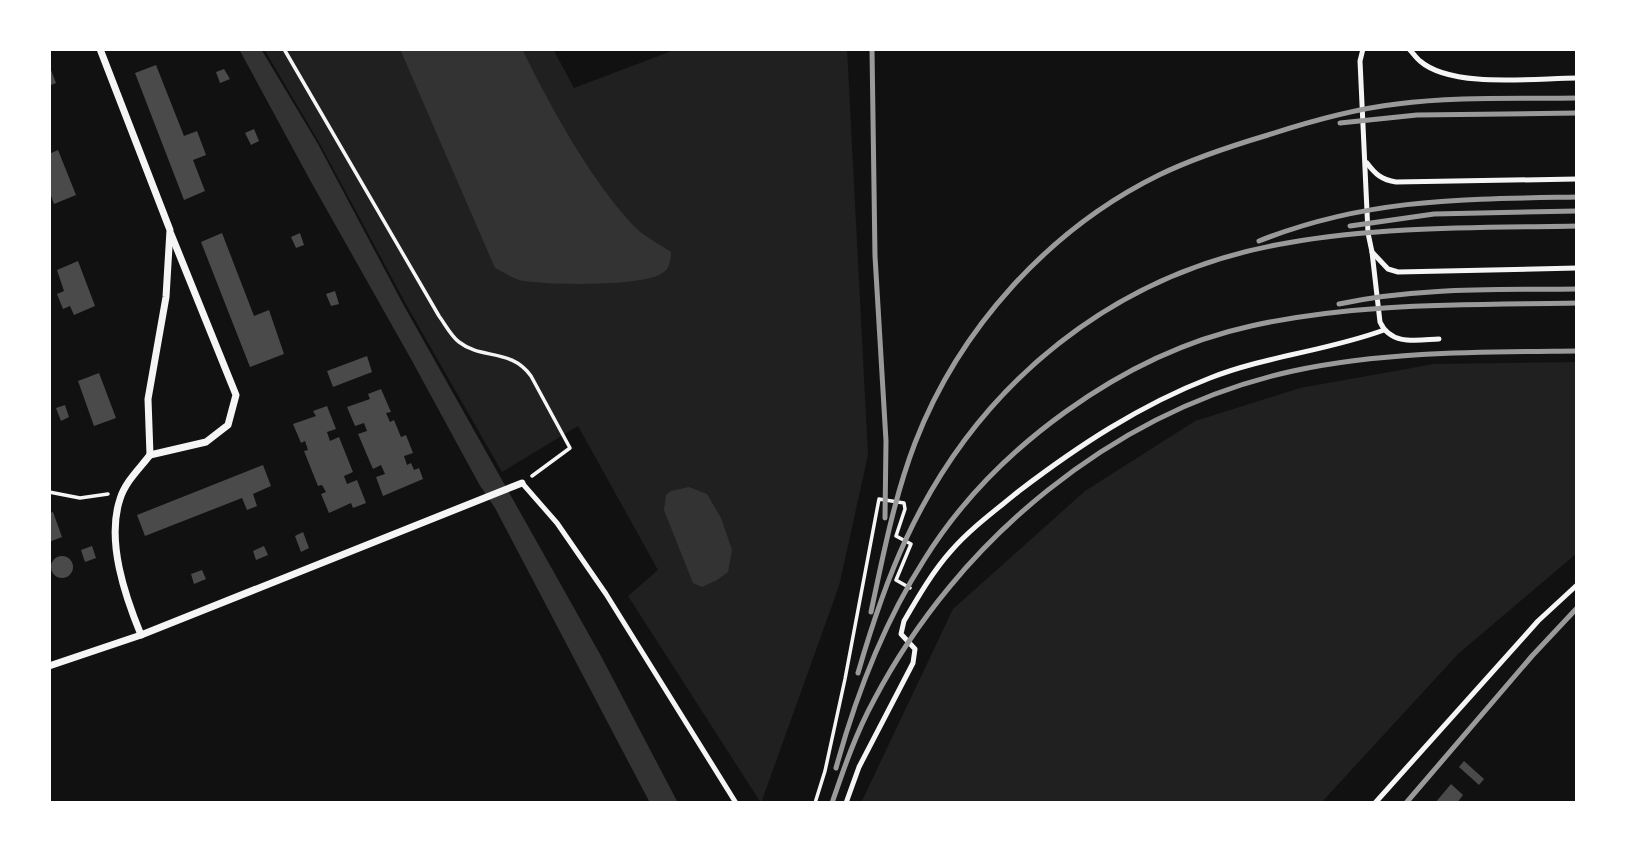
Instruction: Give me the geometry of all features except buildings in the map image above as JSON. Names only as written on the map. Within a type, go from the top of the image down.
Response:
[{"type":"street","points":[[100,49],[236,395],[228,425],[206,442],[150,455],[127,484],[120,498],[116,516],[117,554],[123,593],[141,635]]},
{"type":"street","points":[[150,455],[148,399],[166,297],[170,230]]},
{"type":"street","points":[[49,666],[141,635],[522,483]]},
{"type":"lane","points":[[1363,49],[1360,61],[1368,233],[1373,253],[1379,317],[1384,330],[1394,339],[1439,340]]},
{"type":"lane","points":[[1409,49],[1422,63],[1448,75],[1472,79],[1577,78]]},
{"type":"lane","points":[[1366,162],[1374,173],[1396,183],[1577,178]]},
{"type":"lane","points":[[1373,253],[1388,269],[1398,272],[1577,268]]},
{"type":"lane","points":[[846,803],[859,767],[913,663],[915,649],[903,638],[901,628],[920,594],[951,551],[991,513],[1057,462],[1130,415],[1210,378],[1276,357],[1357,340],[1384,330]]},
{"type":"lane","points":[[522,483],[557,523],[606,594],[736,803]]},
{"type":"lane","points":[[1376,803],[1538,621],[1577,585]]},
{"type":"path","points":[[284,49],[439,316],[457,341],[470,349],[514,360],[525,368],[564,436],[570,448],[522,483]]},
{"type":"path","points":[[49,492],[80,498],[105,494],[120,498]]},
{"type":"path","points":[[815,803],[825,771],[845,680],[879,499],[904,503],[905,509],[896,536],[911,544],[896,580],[920,594]]},
{"type":"shaded area","points":[[239,49],[261,49],[318,144],[403,304],[601,656],[678,803],[650,803],[495,508],[479,484]]},
{"type":"shaded area","points":[[264,49],[553,49],[574,88],[677,49],[847,49],[868,455],[839,586],[761,803],[628,596],[658,570],[578,426],[502,472],[407,306],[320,144]]},
{"type":"shaded area","points":[[400,49],[522,49],[585,163],[615,205],[635,228],[671,252],[666,270],[654,277],[638,280],[575,284],[520,280],[495,268]]},
{"type":"shaded area","points":[[1577,362],[1577,553],[1458,654],[1321,803],[861,803],[953,609],[1085,491],[1195,421],[1300,388],[1434,364]]},
{"type":"shaded area","points":[[689,487],[707,494],[721,518],[732,550],[728,572],[702,587],[693,583],[664,510],[666,495],[671,491]]},
{"type":"railway","points":[[872,49],[875,256],[886,441],[885,518]]},
{"type":"railway","points":[[871,612],[901,485],[915,443],[934,401],[956,361],[1012,286],[1045,253],[1081,224],[1119,197],[1186,163],[1332,116],[1419,101],[1577,98]]},
{"type":"railway","points":[[1340,123],[1417,115],[1577,113]]},
{"type":"railway","points":[[1259,241],[1338,216],[1377,209],[1455,200],[1577,197]]},
{"type":"railway","points":[[1350,226],[1434,214],[1577,211]]},
{"type":"railway","points":[[858,673],[892,572],[936,482],[972,431],[1013,384],[1059,343],[1110,308],[1165,279],[1224,258],[1287,243],[1359,233],[1577,226]]},
{"type":"railway","points":[[1339,304],[1428,292],[1577,289]]},
{"type":"railway","points":[[836,768],[852,714],[883,635],[909,584],[953,519],[986,481],[1024,445],[1065,412],[1109,383],[1156,359],[1203,340],[1291,318],[1414,306],[1577,303]]},
{"type":"railway","points":[[832,803],[856,738],[874,700],[909,642],[950,587],[996,536],[1048,490],[1104,450],[1164,416],[1227,390],[1293,371],[1399,356],[1577,351]]},
{"type":"railway","points":[[1406,803],[1532,656],[1577,608]]}]
